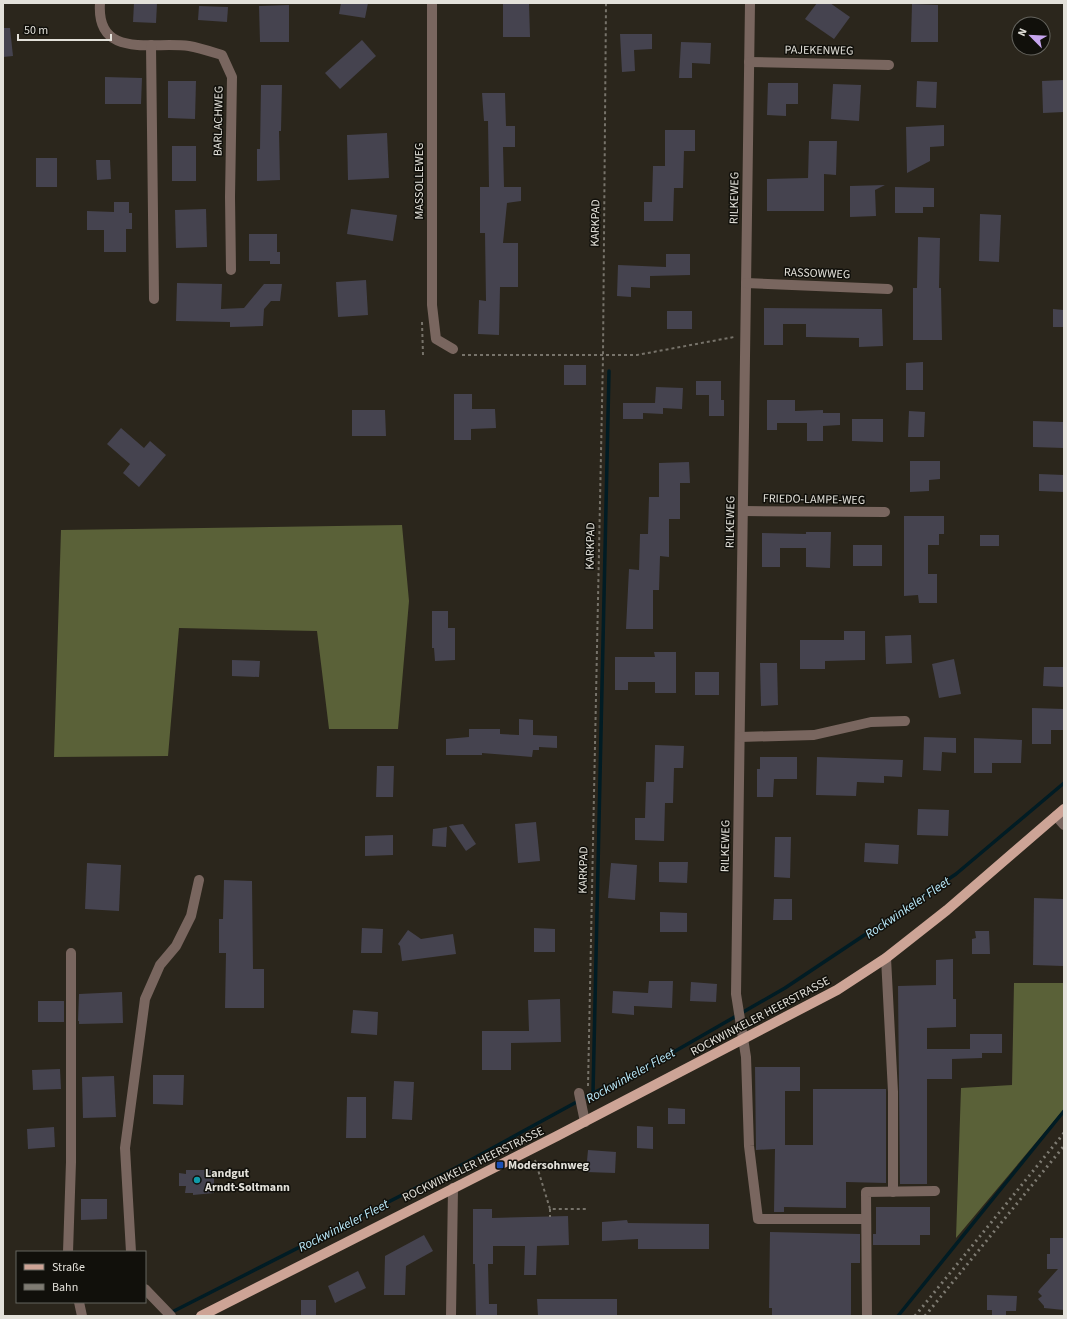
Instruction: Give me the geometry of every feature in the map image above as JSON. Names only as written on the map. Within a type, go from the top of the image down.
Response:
[{"type":"main road","name":"ROCKWINKELER HEERSTRASSE","points":[[201,1316],[585,1122],[837,990],[886,958],[947,910],[1064,809]]},
{"type":"street","name":"BARLACHWEG","points":[[100,3],[99,18],[107,34],[118,42],[151,46],[189,46],[222,55],[232,77],[230,197],[232,270]]},
{"type":"street","name":"MASSOLLEWEG","points":[[432,3],[432,304],[436,339],[453,349]]},
{"type":"street","name":"RILKEWEG","points":[[750,3],[736,994],[746,1057],[749,1146],[758,1219],[866,1219]]},
{"type":"street","points":[[151,46],[154,299]]},
{"type":"street","name":"PAJEKENWEG","points":[[749,62],[889,65]]},
{"type":"street","name":"RASSOWWEG","points":[[746,283],[888,289]]},
{"type":"street","name":"FRIEDO-LAMPE-WEG","points":[[743,511],[885,512]]},
{"type":"street","points":[[740,738],[814,735],[871,722],[905,722]]},
{"type":"street","points":[[1056,816],[1064,825]]},
{"type":"street","points":[[131,1251],[125,1148],[145,999],[160,965],[176,946],[191,916],[200,880]]},
{"type":"street","points":[[68,1251],[71,1162],[69,995],[71,953]]},
{"type":"street","points":[[886,958],[893,1092],[893,1192]]},
{"type":"street","points":[[584,1092],[582,1104],[585,1122]]},
{"type":"street","points":[[451,1316],[453,1188]]},
{"type":"street","points":[[867,1316],[866,1192],[935,1191]]},
{"type":"street","points":[[146,1290],[171,1316]]},
{"type":"street","points":[[79,1303],[82,1316]]},
{"type":"path","name":"KARKPAD","points":[[584,1092],[603,356],[606,3]]},
{"type":"path","points":[[453,349],[460,355],[637,355],[745,335]]},
{"type":"path","points":[[532,1149],[550,1209],[550,1217]]},
{"type":"path","points":[[550,1209],[587,1209]]},
{"type":"green space","points":[[402,525],[409,601],[398,729],[329,729],[317,631],[179,628],[168,756],[54,757],[61,530]]},
{"type":"green space","points":[[1014,983],[1064,983],[1064,1109],[956,1238],[961,1088],[1012,1085]]},
{"type":"building","points":[[134,3],[157,3],[156,23],[133,22]]},
{"type":"building","points":[[341,3],[368,3],[365,18],[339,14]]},
{"type":"building","points":[[503,3],[529,3],[530,37],[503,37]]},
{"type":"building","points":[[817,3],[830,3],[850,17],[834,39],[805,19]]},
{"type":"building","points":[[912,4],[938,5],[938,42],[911,42]]},
{"type":"building","points":[[289,5],[289,42],[260,42],[259,6]]},
{"type":"building","points":[[199,6],[228,7],[227,22],[198,20]]},
{"type":"building","points":[[3,28],[10,28],[13,56],[3,57]]},
{"type":"building","points":[[620,34],[652,34],[652,49],[634,50],[635,71],[622,72]]},
{"type":"building","points":[[362,40],[376,56],[340,89],[325,73]]},
{"type":"building","points":[[681,42],[711,43],[710,64],[692,63],[692,78],[679,78]]},
{"type":"building","points":[[105,77],[142,78],[141,104],[105,104]]},
{"type":"building","points":[[1064,80],[1064,112],[1043,113],[1042,81]]},
{"type":"building","points":[[168,81],[196,81],[195,119],[168,118]]},
{"type":"building","points":[[917,81],[937,82],[936,108],[916,107]]},
{"type":"building","points":[[768,83],[798,83],[798,104],[786,104],[786,116],[767,115]]},
{"type":"building","points":[[833,84],[861,85],[859,121],[831,119]]},
{"type":"building","points":[[261,85],[282,85],[281,131],[279,131],[280,180],[257,181],[257,149],[260,149]]},
{"type":"building","points":[[482,93],[505,93],[506,126],[515,126],[515,147],[503,147],[504,187],[521,187],[521,201],[507,203],[503,243],[518,243],[518,287],[500,287],[499,335],[478,334],[479,300],[486,301],[485,233],[480,233],[480,187],[489,187],[488,121],[484,121]]},
{"type":"building","points":[[944,125],[944,146],[930,147],[930,161],[907,173],[906,127]]},
{"type":"building","points":[[665,130],[695,130],[695,151],[684,151],[683,188],[674,188],[673,221],[644,221],[644,202],[652,202],[653,166],[665,166]]},
{"type":"building","points":[[387,133],[389,178],[348,180],[347,135]]},
{"type":"building","points":[[809,141],[837,141],[836,175],[824,174],[824,211],[767,211],[767,179],[808,178]]},
{"type":"building","points":[[172,146],[196,146],[196,181],[172,181]]},
{"type":"building","points":[[36,158],[57,158],[57,187],[36,187]]},
{"type":"building","points":[[96,160],[110,160],[111,179],[97,180]]},
{"type":"building","points":[[885,185],[875,190],[876,216],[850,217],[850,186]]},
{"type":"building","points":[[895,187],[934,188],[934,207],[923,207],[923,213],[895,213]]},
{"type":"building","points":[[114,202],[129,202],[129,213],[132,213],[132,229],[126,229],[126,252],[104,252],[104,230],[87,230],[87,211],[114,212]]},
{"type":"building","points":[[206,209],[207,247],[176,248],[175,210]]},
{"type":"building","points":[[351,209],[397,215],[393,241],[347,234]]},
{"type":"building","points":[[980,214],[1001,215],[999,262],[979,261]]},
{"type":"building","points":[[249,234],[277,234],[277,252],[280,252],[280,264],[270,264],[270,261],[249,261]]},
{"type":"building","points":[[918,237],[940,238],[939,288],[941,288],[942,340],[913,340],[913,288],[917,288]]},
{"type":"building","points":[[666,254],[690,254],[690,275],[650,276],[650,288],[631,287],[631,297],[617,296],[618,265],[666,267]]},
{"type":"building","points":[[366,280],[368,315],[338,317],[336,282]]},
{"type":"building","points":[[177,283],[222,284],[221,309],[244,308],[264,284],[282,284],[280,301],[271,301],[264,309],[263,326],[230,327],[230,322],[176,321]]},
{"type":"building","points":[[764,308],[882,309],[883,346],[859,347],[859,338],[806,337],[806,324],[783,324],[783,345],[764,345]]},
{"type":"building","points":[[1053,309],[1064,310],[1064,327],[1053,327]]},
{"type":"building","points":[[667,311],[692,311],[692,329],[667,329]]},
{"type":"building","points":[[923,362],[923,390],[906,390],[906,363]]},
{"type":"building","points":[[564,365],[586,365],[586,385],[564,385]]},
{"type":"building","points":[[696,381],[721,381],[721,400],[724,400],[724,416],[709,416],[709,395],[696,395]]},
{"type":"building","points":[[656,387],[683,388],[682,409],[663,408],[663,414],[643,413],[643,419],[623,419],[623,403],[655,403]]},
{"type":"building","points":[[454,394],[472,394],[472,409],[495,409],[496,428],[471,429],[471,440],[454,440]]},
{"type":"building","points":[[767,400],[795,400],[795,411],[823,410],[823,413],[840,413],[840,425],[823,426],[823,441],[807,441],[807,423],[777,423],[777,430],[767,430]]},
{"type":"building","points":[[352,410],[385,410],[386,436],[352,436]]},
{"type":"building","points":[[909,411],[925,412],[924,437],[908,437]]},
{"type":"building","points":[[852,419],[883,419],[883,442],[852,441]]},
{"type":"building","points":[[1033,421],[1064,422],[1064,448],[1033,447]]},
{"type":"building","points":[[121,428],[144,448],[150,441],[166,455],[139,487],[123,473],[130,464],[107,444]]},
{"type":"building","points":[[910,461],[940,461],[940,479],[929,480],[929,491],[910,492]]},
{"type":"building","points":[[689,462],[690,483],[680,483],[680,519],[669,519],[669,557],[660,556],[659,590],[653,590],[653,629],[626,629],[629,569],[639,570],[640,534],[648,534],[649,497],[659,497],[659,463]]},
{"type":"building","points":[[1039,474],[1064,475],[1064,492],[1039,491]]},
{"type":"building","points":[[904,516],[944,516],[944,534],[939,534],[939,545],[928,545],[928,574],[937,574],[937,603],[919,603],[918,595],[904,596]]},
{"type":"building","points":[[806,532],[831,532],[830,568],[806,567],[806,548],[780,548],[780,567],[762,567],[762,533],[806,534]]},
{"type":"building","points":[[980,535],[999,535],[999,546],[980,546]]},
{"type":"building","points":[[853,545],[882,545],[882,566],[853,566]]},
{"type":"building","points":[[432,611],[448,611],[448,628],[455,628],[455,660],[435,661],[434,648],[432,648]]},
{"type":"building","points":[[844,631],[865,631],[865,660],[825,661],[825,669],[800,669],[800,640],[844,640]]},
{"type":"building","points":[[911,635],[912,663],[886,664],[885,636]]},
{"type":"building","points":[[654,652],[676,652],[676,693],[655,693],[655,682],[628,682],[628,690],[615,690],[615,657],[655,657]]},
{"type":"building","points":[[954,659],[961,694],[939,698],[932,664]]},
{"type":"building","points":[[232,660],[260,661],[259,677],[232,676]]},
{"type":"building","points":[[760,663],[777,663],[778,705],[761,706]]},
{"type":"building","points":[[1044,667],[1064,667],[1064,687],[1043,686]]},
{"type":"building","points":[[695,672],[719,672],[719,695],[695,695]]},
{"type":"building","points":[[1032,708],[1064,709],[1064,730],[1051,730],[1051,744],[1032,744]]},
{"type":"building","points":[[519,719],[533,720],[533,735],[557,736],[557,748],[539,747],[539,750],[533,750],[532,757],[482,753],[482,755],[446,755],[446,739],[469,737],[469,729],[500,729],[500,734],[519,735]]},
{"type":"building","points":[[924,737],[956,738],[956,753],[942,752],[941,771],[923,770]]},
{"type":"building","points":[[974,738],[1022,740],[1021,763],[992,763],[992,773],[974,773]]},
{"type":"building","points":[[655,745],[684,746],[683,768],[674,768],[673,803],[665,803],[664,841],[635,840],[635,818],[645,818],[646,782],[654,782]]},
{"type":"building","points":[[760,757],[797,757],[797,779],[774,779],[773,797],[757,797],[757,769],[760,769]]},
{"type":"building","points":[[817,757],[903,760],[902,777],[884,776],[884,783],[857,782],[856,796],[816,795]]},
{"type":"building","points":[[377,766],[394,766],[393,797],[376,797]]},
{"type":"building","points":[[918,809],[949,810],[948,836],[917,835]]},
{"type":"building","points":[[536,822],[540,861],[518,863],[515,824]]},
{"type":"building","points":[[463,824],[476,844],[466,851],[449,826]]},
{"type":"building","points":[[447,827],[446,847],[432,846],[433,829]]},
{"type":"building","points":[[393,835],[393,855],[365,856],[365,836]]},
{"type":"building","points":[[775,837],[791,837],[790,878],[774,877]]},
{"type":"building","points":[[865,843],[899,845],[898,864],[864,862]]},
{"type":"building","points":[[659,862],[688,862],[687,883],[659,882]]},
{"type":"building","points":[[87,863],[121,865],[119,911],[85,909]]},
{"type":"building","points":[[611,863],[637,865],[635,900],[608,898]]},
{"type":"building","points":[[224,880],[252,881],[253,969],[264,969],[264,1008],[225,1008],[226,953],[219,953],[219,919],[223,919]]},
{"type":"building","points":[[1034,898],[1063,899],[1063,966],[1033,965]]},
{"type":"building","points":[[774,899],[792,899],[792,920],[773,920]]},
{"type":"building","points":[[660,912],[687,913],[687,932],[660,932]]},
{"type":"building","points":[[362,928],[383,929],[382,953],[361,953]]},
{"type":"building","points":[[534,928],[555,929],[555,952],[534,952]]},
{"type":"building","points":[[408,930],[421,939],[453,934],[456,954],[402,961],[400,946],[398,944]]},
{"type":"building","points":[[975,931],[989,931],[990,954],[972,954],[972,939],[976,938]]},
{"type":"building","points":[[953,959],[953,999],[956,999],[956,1027],[927,1028],[927,1049],[970,1049],[970,1034],[1002,1034],[1002,1053],[982,1053],[982,1058],[952,1059],[952,1079],[927,1079],[927,1184],[900,1184],[898,986],[936,985],[936,960]]},
{"type":"building","points":[[649,981],[673,981],[672,1008],[634,1006],[634,1015],[612,1013],[613,991],[648,993]]},
{"type":"building","points":[[691,982],[717,984],[716,1002],[690,1001]]},
{"type":"building","points":[[122,992],[123,1023],[79,1024],[79,994]]},
{"type":"building","points":[[560,999],[561,1042],[511,1043],[511,1070],[482,1070],[482,1031],[529,1031],[528,1000]]},
{"type":"building","points":[[38,1001],[64,1001],[64,1022],[38,1022]]},
{"type":"building","points":[[353,1010],[378,1012],[377,1035],[351,1033]]},
{"type":"building","points":[[755,1067],[800,1067],[800,1091],[785,1091],[785,1145],[813,1145],[813,1089],[886,1089],[886,1183],[846,1182],[846,1208],[784,1207],[784,1212],[774,1212],[775,1149],[756,1150]]},
{"type":"building","points":[[60,1069],[61,1089],[33,1090],[32,1070]]},
{"type":"building","points":[[153,1075],[184,1075],[183,1105],[153,1104]]},
{"type":"building","points":[[114,1076],[116,1117],[83,1118],[82,1077]]},
{"type":"building","points":[[394,1081],[414,1082],[412,1120],[392,1119]]},
{"type":"building","points":[[347,1097],[366,1097],[366,1138],[346,1138]]},
{"type":"building","points":[[668,1108],[685,1109],[685,1124],[668,1124]]},
{"type":"building","points":[[637,1126],[653,1127],[653,1149],[637,1148]]},
{"type":"building","points":[[54,1127],[55,1147],[28,1149],[27,1129]]},
{"type":"building","points":[[588,1150],[616,1152],[615,1173],[586,1172]]},
{"type":"building","name":"Landgut Arndt-Soltmann","points":[[186,1170],[214,1170],[214,1193],[193,1195],[193,1193],[185,1193],[186,1186],[179,1186],[179,1173],[186,1174]]},
{"type":"building","points":[[81,1199],[107,1199],[107,1219],[81,1220]]},
{"type":"building","points":[[876,1207],[930,1207],[930,1235],[920,1235],[920,1245],[873,1245],[873,1234],[876,1234]]},
{"type":"building","points":[[473,1209],[492,1209],[492,1218],[568,1216],[569,1245],[537,1246],[536,1275],[524,1275],[525,1246],[493,1246],[493,1264],[488,1264],[489,1304],[497,1304],[497,1316],[476,1316],[475,1264],[473,1264]]},
{"type":"building","points":[[627,1220],[628,1223],[709,1224],[709,1249],[638,1249],[638,1239],[602,1241],[602,1222]]},
{"type":"building","points":[[770,1232],[860,1234],[860,1263],[851,1263],[851,1316],[772,1316],[772,1308],[769,1308]]},
{"type":"building","points":[[424,1235],[433,1251],[406,1266],[405,1295],[384,1295],[385,1256]]},
{"type":"building","points":[[1050,1238],[1064,1238],[1064,1310],[1044,1308],[1038,1299],[1042,1296],[1038,1292],[1040,1289],[1058,1269],[1047,1269],[1047,1254],[1050,1254]]},
{"type":"building","points":[[358,1271],[366,1288],[335,1303],[328,1286]]},
{"type":"building","points":[[987,1295],[1017,1296],[1016,1311],[1006,1311],[1006,1316],[992,1316],[992,1310],[987,1310]]},
{"type":"building","points":[[537,1299],[617,1299],[617,1316],[538,1316]]},
{"type":"building","points":[[301,1300],[316,1300],[316,1316],[301,1316]]},
{"type":"waterway","points":[[593,1093],[609,371]]},
{"type":"waterway","name":"Rockwinkeler Fleet","points":[[174,1311],[467,1162],[593,1093],[651,1065],[785,988],[956,874],[1064,783]]},
{"type":"waterway","points":[[898,1316],[1064,1111]]},
{"type":"railway","points":[[915,1316],[1064,1133]]},
{"type":"railway","points":[[925,1316],[1064,1146]]},
{"type":"place","name":"Modersohnweg","points":[[500,1165]]},
{"type":"place","name":"Landgut Arndt-Soltmann","points":[[197,1180]]}]
